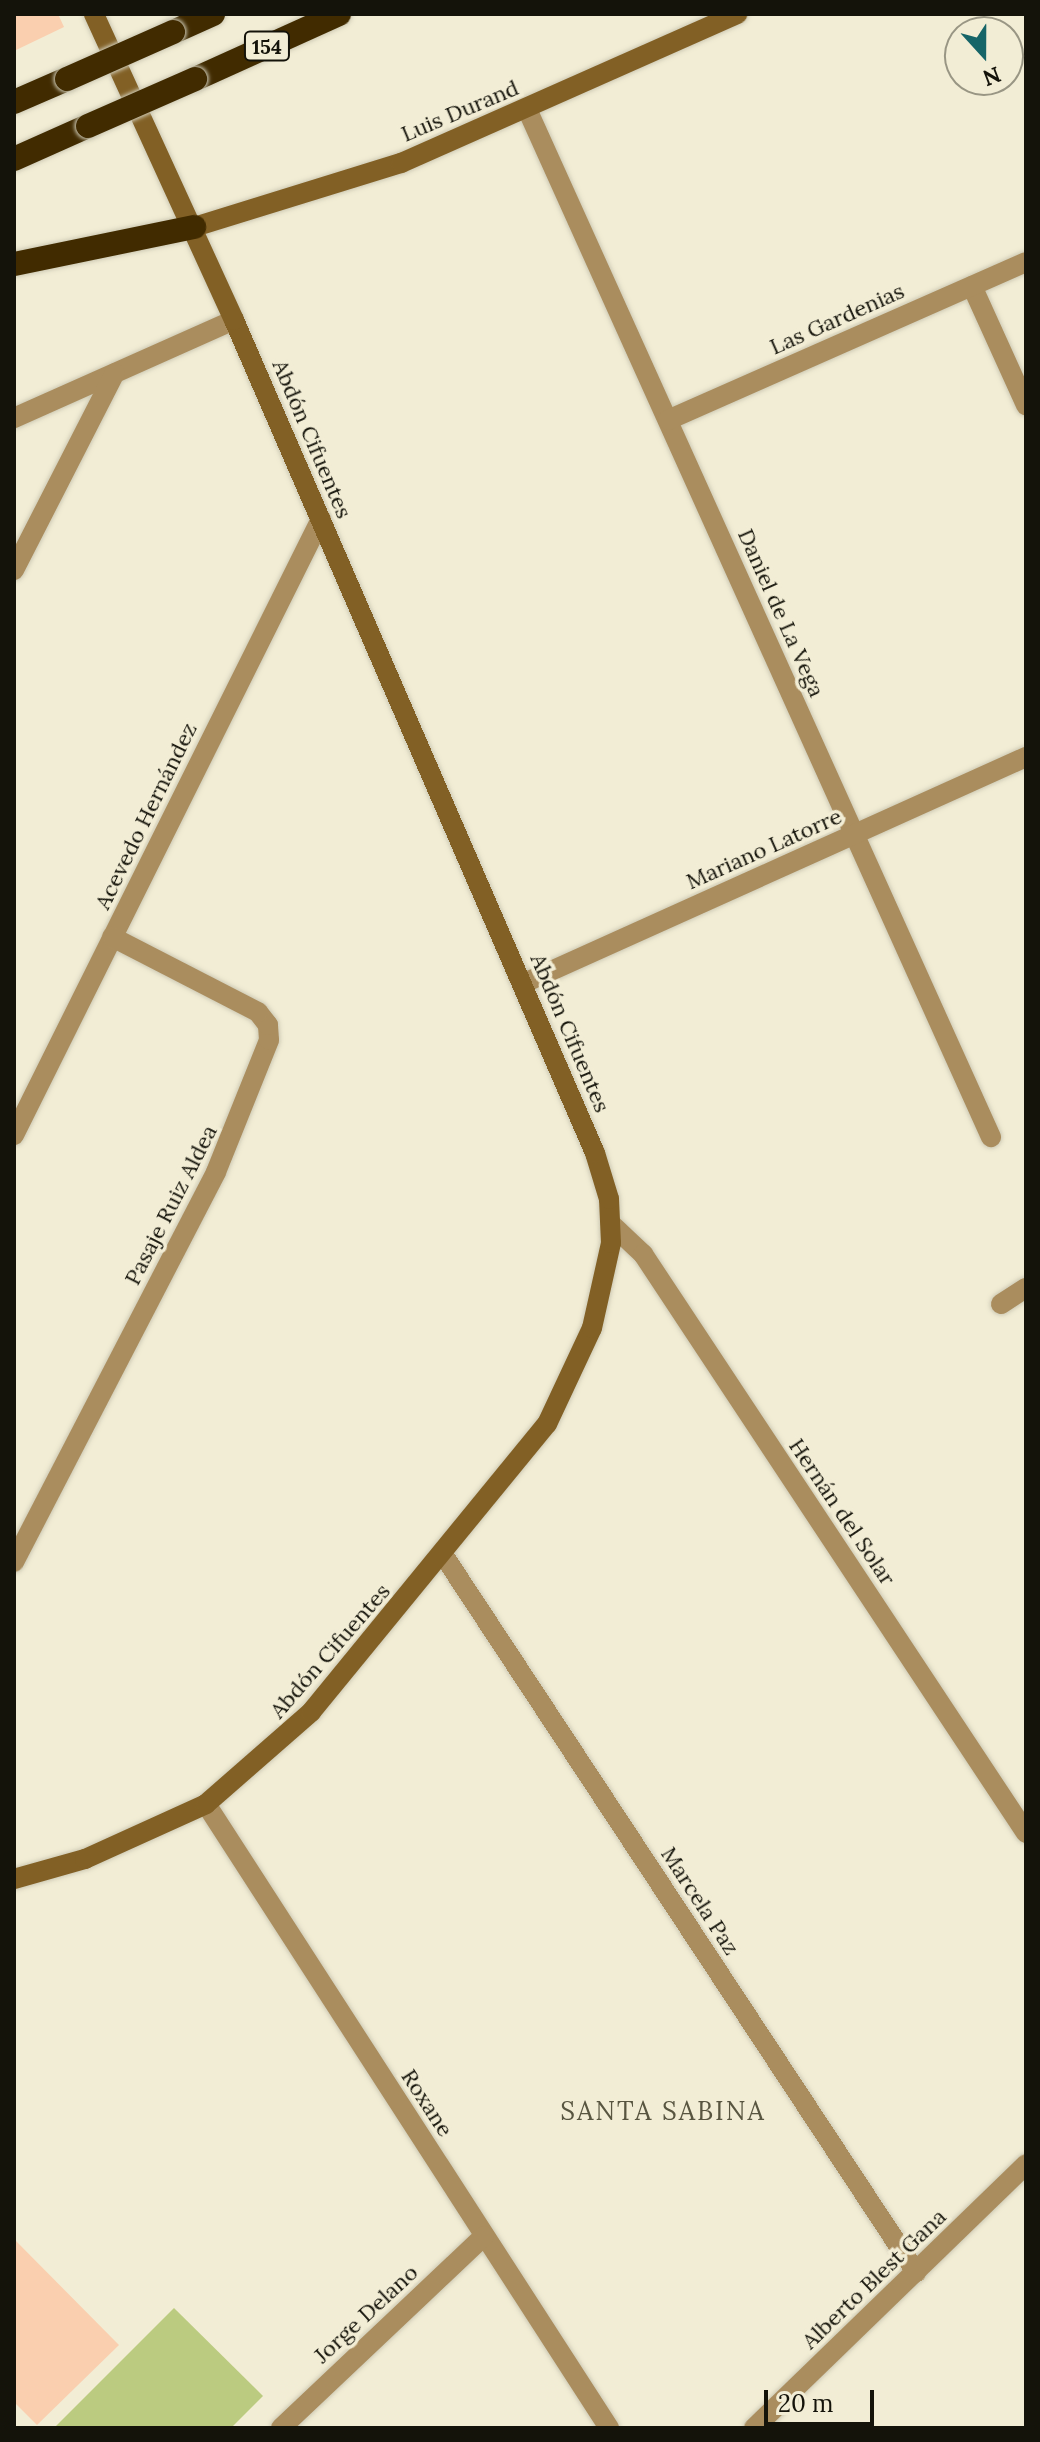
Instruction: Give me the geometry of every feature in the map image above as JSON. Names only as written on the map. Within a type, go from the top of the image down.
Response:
[{"type":"highway","points":[[14,102],[213,14]]},
{"type":"highway","name":"154","points":[[14,159],[339,14]]},
{"type":"highway","points":[[14,264],[194,227]]},
{"type":"street","name":"Abdón Cifuentes","points":[[14,1879],[85,1859],[206,1804],[311,1712],[444,1556],[564,1393],[601,1295],[611,1224],[604,1176],[522,984],[194,227],[94,14]]},
{"type":"street","name":"Luis Durand","points":[[194,227],[346,183],[527,109],[737,14]]},
{"type":"street","name":"Daniel de La Vega","points":[[527,109],[991,1137]]},
{"type":"street","name":"Las Gardenias","points":[[668,420],[1026,262]]},
{"type":"street","points":[[972,286],[1026,405]]},
{"type":"street","points":[[14,418],[234,320]]},
{"type":"street","points":[[14,570],[115,373]]},
{"type":"street","name":"Acevedo Hernández","points":[[14,1135],[321,519]]},
{"type":"street","name":"Mariano Latorre","points":[[522,984],[1026,757]]},
{"type":"street","name":"Pasaje Ruiz Aldea","points":[[14,1562],[216,1172],[269,1040],[268,1025],[258,1012],[112,937]]},
{"type":"street","name":"Hernán del Solar","points":[[611,1224],[643,1254],[1026,1833]]},
{"type":"street","points":[[1001,1304],[1026,1288]]},
{"type":"street","name":"Marcela Paz","points":[[444,1556],[916,2272]]},
{"type":"street","name":"Roxane","points":[[206,1804],[609,2428]]},
{"type":"street","name":"Alberto Blest Gana","points":[[754,2428],[1026,2164]]},
{"type":"street","name":"Jorge Delano","points":[[281,2428],[484,2236]]},
{"type":"shaded area","points":[[14,14],[58,14],[64,27],[14,51]]},
{"type":"shaded area","points":[[14,2239],[119,2345],[37,2425],[14,2402]]},
{"type":"building","points":[[174,2308],[263,2396],[231,2428],[54,2428]]},
{"type":"district","name":"SANTA SABINA","points":[[663,2111]]}]
